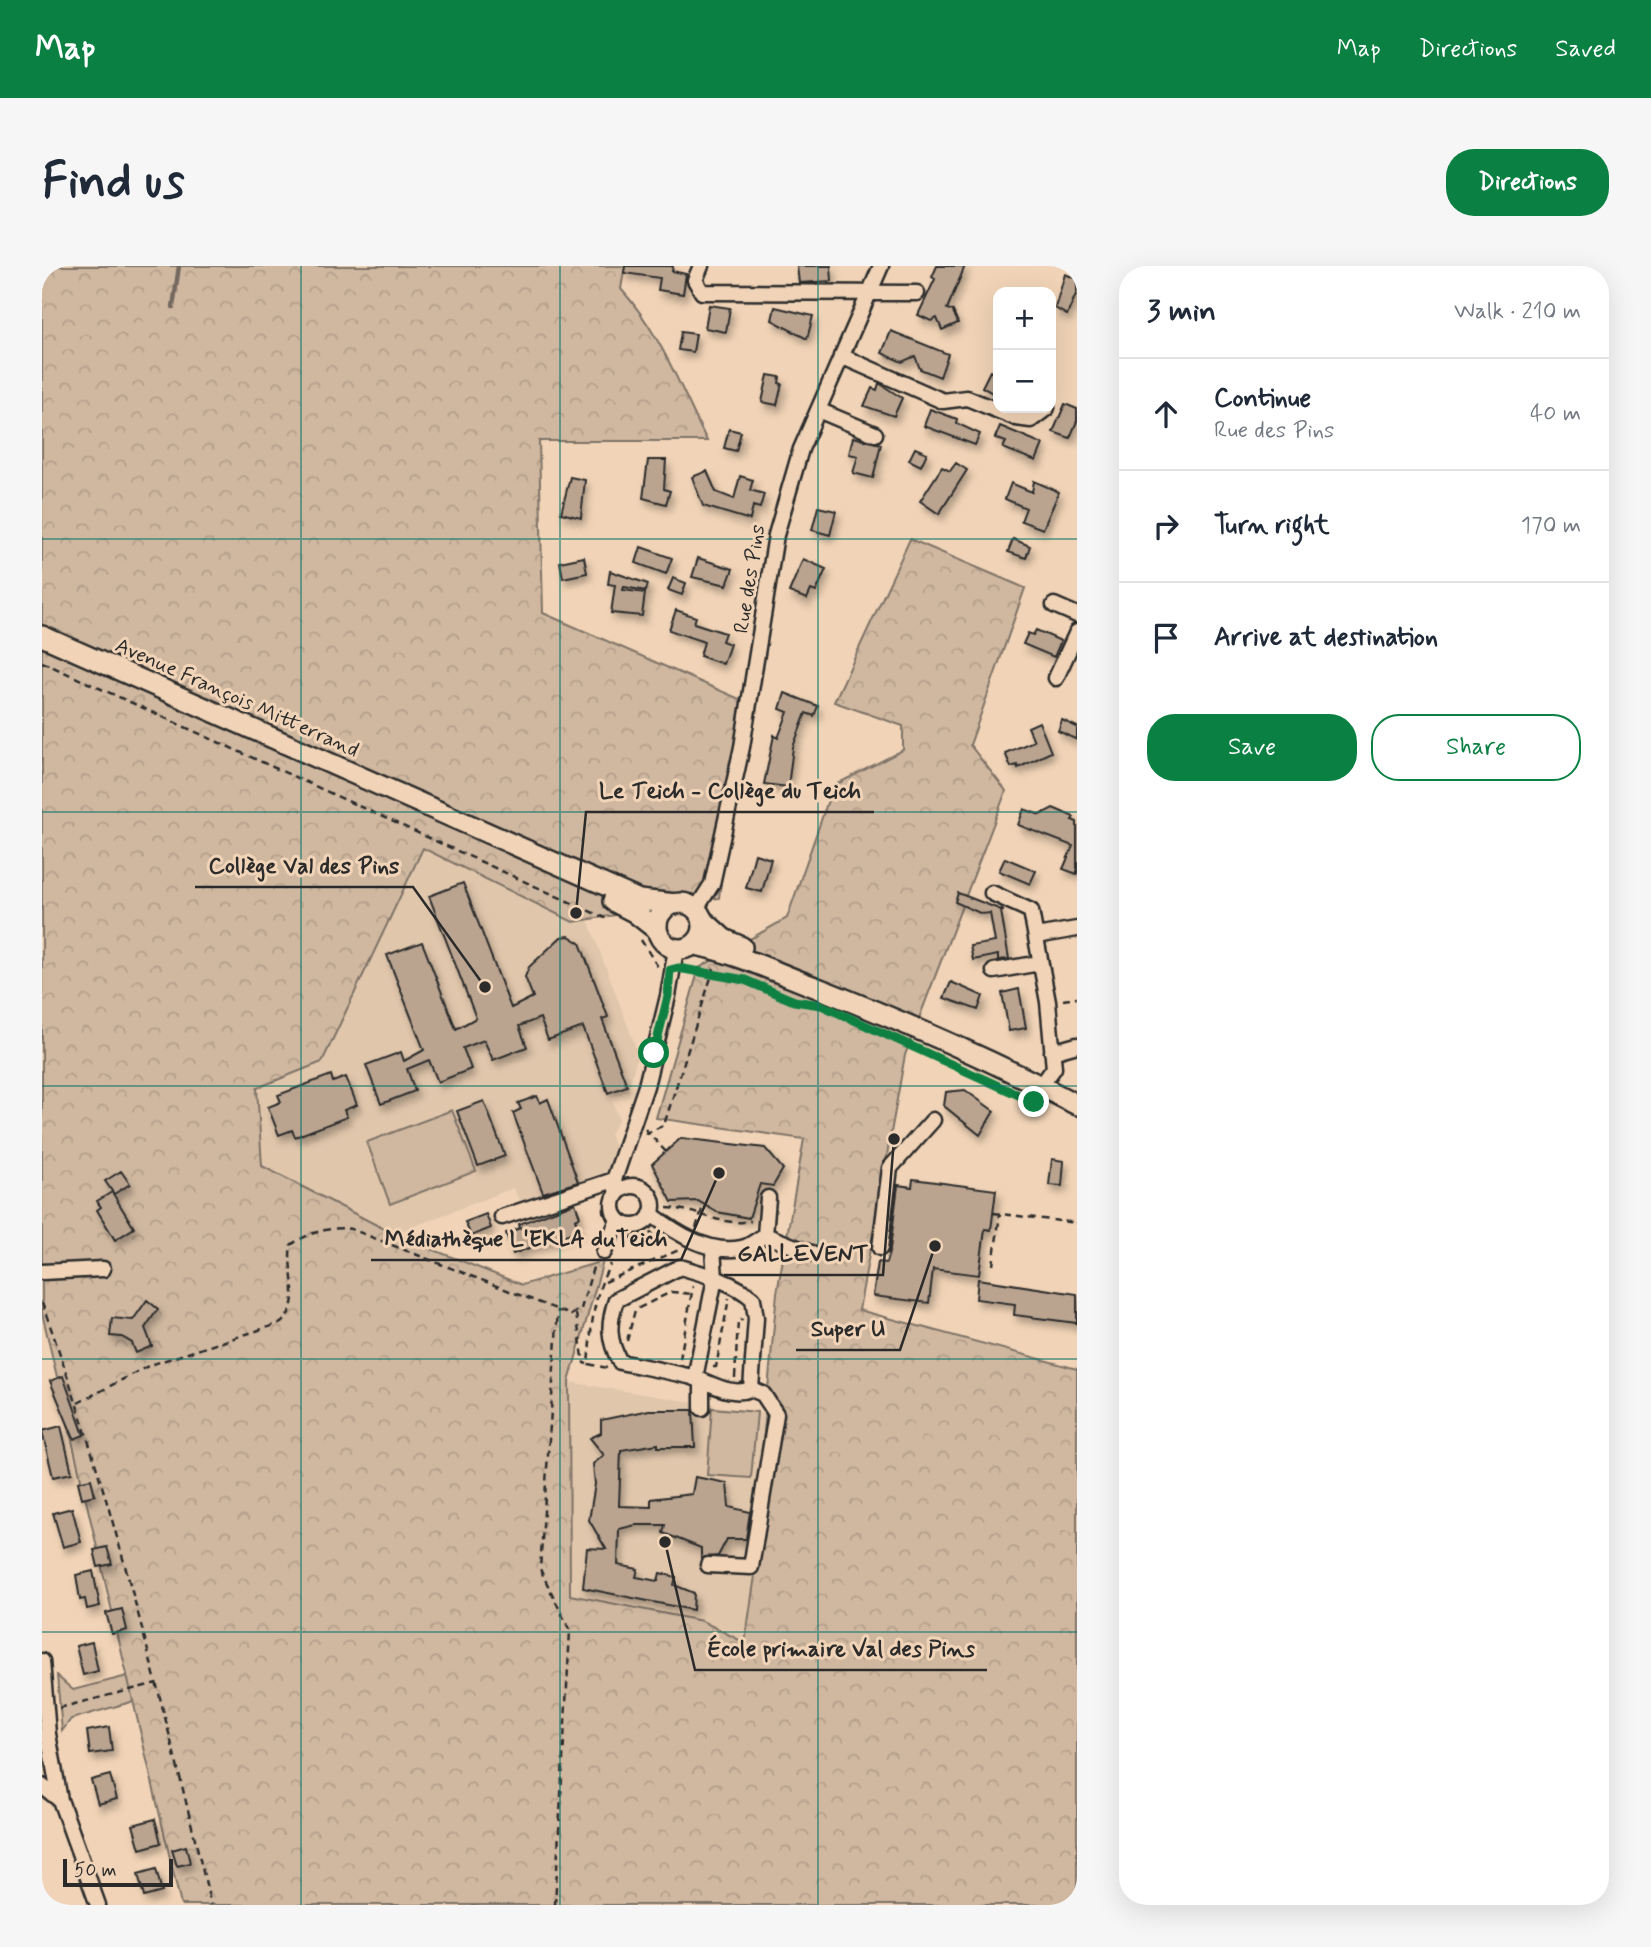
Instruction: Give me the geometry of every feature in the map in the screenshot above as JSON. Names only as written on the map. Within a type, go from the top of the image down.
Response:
[{"type":"main road","name":"Avenue François Mitterrand","points":[[42,636],[647,903],[676,904]]},
{"type":"main road","name":"Avenue François Mitterrand","points":[[414,802],[516,856],[634,912],[657,930]]},
{"type":"main road","points":[[940,1040],[846,990],[724,939],[699,915],[676,904],[659,916],[657,930],[663,943],[720,950],[940,1040],[1077,1105]]},
{"type":"main road","points":[[685,947],[702,934],[699,915]]},
{"type":"street","points":[[701,266],[695,280],[702,292],[918,293]]},
{"type":"street","name":"Rue des Pins","points":[[699,915],[712,884],[742,747],[776,535],[801,449],[881,266]]},
{"type":"street","points":[[841,356],[943,401],[967,398],[993,409]]},
{"type":"street","points":[[818,410],[875,435]]},
{"type":"street","points":[[1004,413],[1031,420],[1040,413]]},
{"type":"street","points":[[1054,605],[1077,615]]},
{"type":"street","points":[[1056,678],[1077,632]]},
{"type":"street","points":[[992,894],[1031,911],[1054,1068],[1041,1086]]},
{"type":"street","points":[[1036,936],[1077,929]]},
{"type":"street","points":[[604,1252],[618,1220],[613,1207],[615,1187],[668,996],[670,970],[685,947]]},
{"type":"street","points":[[994,971],[1040,962]]},
{"type":"street","points":[[1052,1052],[1077,1045]]},
{"type":"street","points":[[880,1248],[890,1168],[933,1120]]},
{"type":"street","points":[[625,1152],[628,1173],[635,1186],[650,1196],[652,1211],[692,1239],[713,1248],[743,1248],[765,1236],[811,1253]]},
{"type":"street","points":[[502,1217],[615,1187],[635,1186]]},
{"type":"street","points":[[765,1236],[768,1198]]},
{"type":"street","points":[[618,1220],[636,1226],[652,1211]]},
{"type":"street","points":[[702,1408],[701,1376],[713,1284],[713,1248]]},
{"type":"street","points":[[708,1565],[751,1567],[776,1414],[763,1394],[751,1389],[742,1392],[723,1389],[701,1376],[620,1362],[609,1342],[611,1316],[616,1300],[680,1267],[694,1271],[713,1284],[745,1291],[753,1299],[755,1318],[751,1389]]},
{"type":"street","points":[[42,1272],[103,1269]]},
{"type":"street","points":[[42,1661],[43,1693],[60,1800],[98,1905]]},
{"type":"street","points":[[42,1786],[60,1800]]},
{"type":"path","points":[[42,662],[613,921]]},
{"type":"path","points":[[635,931],[657,967],[745,980],[794,1001],[807,1003]]},
{"type":"path","points":[[631,1134],[649,1134],[664,1125],[720,950]]},
{"type":"path","points":[[878,1032],[1018,1095]]},
{"type":"path","points":[[636,1119],[666,1152]]},
{"type":"path","points":[[603,1283],[677,1250],[693,1252],[692,1239],[704,1204]]},
{"type":"path","points":[[652,1211],[686,1209],[731,1225],[751,1221],[765,1236]]},
{"type":"path","points":[[993,1213],[1077,1223]]},
{"type":"path","points":[[993,1265],[1000,1214]]},
{"type":"path","points":[[78,1403],[150,1365],[281,1324],[289,1316],[294,1290],[289,1255],[291,1245],[300,1238],[338,1227],[351,1229],[558,1310],[576,1314]]},
{"type":"path","points":[[623,1241],[629,1237],[654,1233]]},
{"type":"path","points":[[576,1314],[581,1309],[599,1250],[604,1252]]},
{"type":"path","points":[[678,1374],[693,1294],[694,1271]]},
{"type":"path","points":[[693,1287],[713,1284],[729,1295],[716,1367],[708,1366],[701,1376]]},
{"type":"path","points":[[620,1362],[627,1348],[628,1329],[635,1310],[671,1292],[693,1294]]},
{"type":"path","points":[[42,1303],[78,1403],[157,1683],[211,1905]]},
{"type":"path","points":[[555,1905],[570,1631],[540,1569],[558,1310]]},
{"type":"path","points":[[576,1314],[584,1363],[589,1364]]},
{"type":"path","points":[[734,1382],[738,1320],[750,1321]]},
{"type":"path","points":[[46,1710],[157,1683]]},
{"type":"shaded area","points":[[423,848],[573,922],[588,920],[638,1053],[628,1091],[611,1097],[619,1119],[610,1134],[616,1150],[610,1170],[521,1203],[513,1188],[394,1234],[262,1166],[257,1087],[322,1061]]},
{"type":"shaded area","points":[[569,1382],[766,1414],[759,1485],[768,1488],[745,1644],[702,1621],[570,1595]]},
{"type":"green space","points":[[42,266],[625,266],[621,289],[658,342],[707,441],[539,441],[543,613],[742,700],[719,898],[573,922],[423,848],[322,1062],[257,1088],[262,1166],[394,1234],[522,1285],[603,1261],[569,1382],[570,1595],[702,1621],[745,1643],[768,1488],[759,1485],[777,1293],[804,1139],[656,1118],[699,968],[787,918],[833,786],[903,750],[903,726],[834,702],[910,539],[1025,588],[970,745],[1006,791],[905,1055],[859,1310],[1077,1369],[1077,1905],[181,1905],[42,1313]]},
{"type":"green space","points":[[452,1110],[476,1171],[390,1204],[367,1142]]},
{"type":"green space","points":[[712,1408],[757,1412],[751,1478],[707,1475]]},
{"type":"green space","points":[[139,1673],[145,1698],[71,1719],[62,1731],[57,1676],[73,1690]]},
{"type":"building","points":[[625,266],[673,266],[672,271],[686,274],[683,294],[658,290],[660,278],[624,273]]},
{"type":"building","points":[[797,266],[831,266],[832,281],[799,283]]},
{"type":"building","points":[[937,266],[965,266],[947,309],[953,311],[958,323],[942,330],[937,318],[931,321],[918,315],[935,279],[932,277]]},
{"type":"building","points":[[1065,274],[1077,279],[1077,292],[1067,315],[1056,309]]},
{"type":"building","points":[[709,305],[730,308],[726,332],[705,328]]},
{"type":"building","points":[[775,307],[813,316],[807,339],[772,320]]},
{"type":"building","points":[[891,331],[948,354],[940,377],[920,369],[915,356],[902,362],[882,353]]},
{"type":"building","points":[[681,332],[696,334],[693,352],[678,350]]},
{"type":"building","points":[[990,371],[993,373],[993,393],[982,387]]},
{"type":"building","points":[[768,375],[780,377],[779,383],[782,384],[777,405],[762,402]]},
{"type":"building","points":[[879,383],[902,398],[894,416],[864,406],[872,388],[877,390]]},
{"type":"building","points":[[1065,404],[1077,409],[1077,421],[1070,438],[1053,432]]},
{"type":"building","points":[[930,409],[957,419],[956,423],[980,434],[975,445],[924,426]]},
{"type":"building","points":[[1000,426],[1043,444],[1036,461],[1003,448],[1006,442],[995,438]]},
{"type":"building","points":[[729,429],[741,432],[736,451],[724,448]]},
{"type":"building","points":[[853,437],[881,444],[873,478],[853,473],[858,456],[849,454]]},
{"type":"building","points":[[915,448],[927,453],[921,466],[909,460]]},
{"type":"building","points":[[648,460],[666,460],[664,489],[670,491],[666,504],[643,498]]},
{"type":"building","points":[[956,463],[967,470],[939,514],[920,501],[942,467],[950,471]]},
{"type":"building","points":[[707,471],[716,492],[734,499],[740,476],[753,480],[750,490],[764,494],[760,508],[753,506],[750,520],[703,506],[692,477]]},
{"type":"building","points":[[570,477],[585,480],[581,518],[561,513]]},
{"type":"building","points":[[1034,481],[1059,492],[1043,529],[1021,521],[1026,508],[1005,499],[1011,483],[1032,492]]},
{"type":"building","points":[[818,507],[836,511],[830,535],[812,530]]},
{"type":"building","points":[[1013,539],[1030,546],[1026,558],[1008,552]]},
{"type":"building","points":[[641,547],[672,558],[666,574],[636,563]]},
{"type":"building","points":[[584,557],[587,573],[563,578],[560,562]]},
{"type":"building","points":[[698,558],[733,569],[727,585],[692,577]]},
{"type":"building","points":[[803,559],[826,569],[816,592],[811,590],[807,599],[789,592]]},
{"type":"building","points":[[610,571],[648,584],[646,591],[624,587],[623,590],[645,593],[642,616],[611,613],[615,585],[608,584]]},
{"type":"building","points":[[673,578],[686,583],[682,595],[668,590]]},
{"type":"building","points":[[676,610],[696,617],[694,623],[725,633],[722,641],[730,644],[723,664],[700,656],[704,642],[669,630]]},
{"type":"building","points":[[1036,630],[1061,641],[1054,657],[1023,644],[1028,633],[1033,635]]},
{"type":"building","points":[[785,693],[818,706],[814,716],[806,713],[793,747],[788,787],[764,784],[774,735],[778,738],[788,712],[780,709]]},
{"type":"building","points":[[1062,720],[1077,727],[1077,740],[1058,731]]},
{"type":"building","points":[[1039,722],[1051,752],[1018,768],[1017,765],[1011,767],[1005,753],[1034,741],[1028,727]]},
{"type":"building","points":[[1053,808],[1074,817],[1072,820],[1077,822],[1077,874],[1063,869],[1073,846],[1018,825],[1024,809],[1040,815]]},
{"type":"building","points":[[755,854],[771,859],[762,892],[746,888]]},
{"type":"building","points":[[1005,858],[1036,871],[1030,884],[999,871]]},
{"type":"building","points":[[463,883],[511,1008],[533,997],[525,977],[529,967],[561,937],[569,936],[580,943],[608,1017],[602,1019],[627,1086],[608,1093],[583,1027],[548,1040],[540,1018],[519,1026],[527,1047],[493,1060],[484,1040],[463,1048],[471,1069],[438,1082],[429,1060],[407,1069],[415,1091],[381,1104],[366,1065],[401,1052],[404,1061],[424,1050],[387,955],[422,942],[456,1029],[476,1018],[429,896]]},
{"type":"building","points":[[958,893],[1004,911],[1001,911],[1009,959],[998,960],[998,955],[973,960],[970,946],[995,942],[990,913],[982,914],[955,902]]},
{"type":"building","points":[[951,982],[983,996],[978,1010],[944,998]]},
{"type":"building","points":[[1019,989],[1026,1028],[1009,1031],[1002,993]]},
{"type":"building","points":[[331,1075],[333,1082],[346,1077],[357,1105],[344,1110],[347,1117],[295,1137],[292,1130],[279,1135],[268,1107],[281,1102],[278,1095]]},
{"type":"building","points":[[965,1090],[994,1111],[980,1135],[944,1106],[946,1092]]},
{"type":"building","points":[[537,1096],[540,1103],[548,1099],[578,1182],[543,1193],[513,1113],[521,1109],[518,1103]]},
{"type":"building","points":[[484,1101],[505,1156],[478,1166],[457,1111]]},
{"type":"building","points":[[681,1138],[765,1148],[783,1169],[773,1186],[760,1184],[749,1218],[717,1212],[698,1201],[672,1202],[652,1164]]},
{"type":"building","points":[[1052,1159],[1064,1161],[1062,1186],[1049,1185]]},
{"type":"building","points":[[121,1171],[130,1184],[114,1194],[105,1181]]},
{"type":"building","points":[[913,1179],[996,1190],[991,1230],[985,1229],[979,1275],[933,1269],[929,1303],[873,1296],[878,1262],[886,1263],[890,1249],[898,1185],[912,1187]]},
{"type":"building","points":[[112,1192],[134,1228],[115,1240],[97,1210],[101,1207],[97,1201]]},
{"type":"building","points":[[575,1203],[580,1217],[575,1219],[579,1230],[513,1254],[506,1233],[520,1228],[519,1224]]},
{"type":"building","points":[[486,1214],[491,1228],[471,1236],[465,1222]]},
{"type":"building","points":[[978,1279],[1077,1294],[1077,1323],[1014,1315],[1015,1304],[976,1299]]},
{"type":"building","points":[[147,1300],[158,1309],[145,1328],[152,1346],[136,1353],[132,1343],[122,1337],[110,1336],[112,1318],[133,1320]]},
{"type":"building","points":[[63,1376],[84,1435],[74,1439],[50,1381]]},
{"type":"building","points":[[649,1410],[693,1410],[695,1447],[658,1447],[658,1444],[621,1450],[619,1506],[651,1507],[651,1499],[692,1494],[695,1477],[727,1483],[729,1507],[750,1512],[746,1539],[727,1539],[718,1556],[701,1558],[701,1548],[663,1533],[665,1525],[636,1525],[619,1529],[618,1565],[638,1569],[636,1577],[658,1581],[660,1573],[676,1577],[674,1585],[694,1593],[693,1610],[583,1588],[587,1548],[606,1549],[589,1520],[595,1484],[593,1464],[604,1455],[590,1438],[601,1433],[601,1420]]},
{"type":"building","points":[[61,1426],[72,1473],[53,1477],[42,1431]]},
{"type":"building","points":[[91,1479],[95,1495],[82,1498],[78,1482]]},
{"type":"building","points":[[72,1508],[81,1542],[63,1547],[53,1513]]},
{"type":"building","points":[[107,1547],[112,1564],[98,1567],[94,1550]]},
{"type":"building","points":[[93,1571],[100,1606],[87,1609],[85,1599],[80,1600],[76,1575]]},
{"type":"building","points":[[122,1609],[127,1630],[112,1634],[106,1613]]},
{"type":"building","points":[[92,1642],[98,1671],[83,1675],[76,1646]]},
{"type":"building","points":[[109,1727],[112,1751],[90,1754],[87,1731]]},
{"type":"building","points":[[110,1775],[117,1799],[98,1804],[91,1780]]},
{"type":"building","points":[[155,1819],[161,1843],[140,1849],[133,1825]]},
{"type":"building","points":[[186,1846],[190,1863],[177,1866],[172,1850]]},
{"type":"building","points":[[156,1869],[162,1892],[144,1897],[138,1874]]},
{"type":"waterway","points":[[173,307],[179,266]]},
{"type":"place","name":"Le Teich - Collège du Teich","points":[[576,913]]},
{"type":"place","name":"Collège Val des Pins","points":[[485,987]]},
{"type":"place","name":"GALLEVENT","points":[[894,1139]]},
{"type":"place","name":"Médiathèque L'EKLA duTeich","points":[[719,1173]]},
{"type":"place","name":"Super U","points":[[935,1246]]},
{"type":"place","name":"École primaire Val des Pins","points":[[665,1542]]},
{"type":"route","points":[[654,1053],[668,996],[670,970],[678,968],[745,980],[794,1001],[821,1005],[1034,1102]]}]
